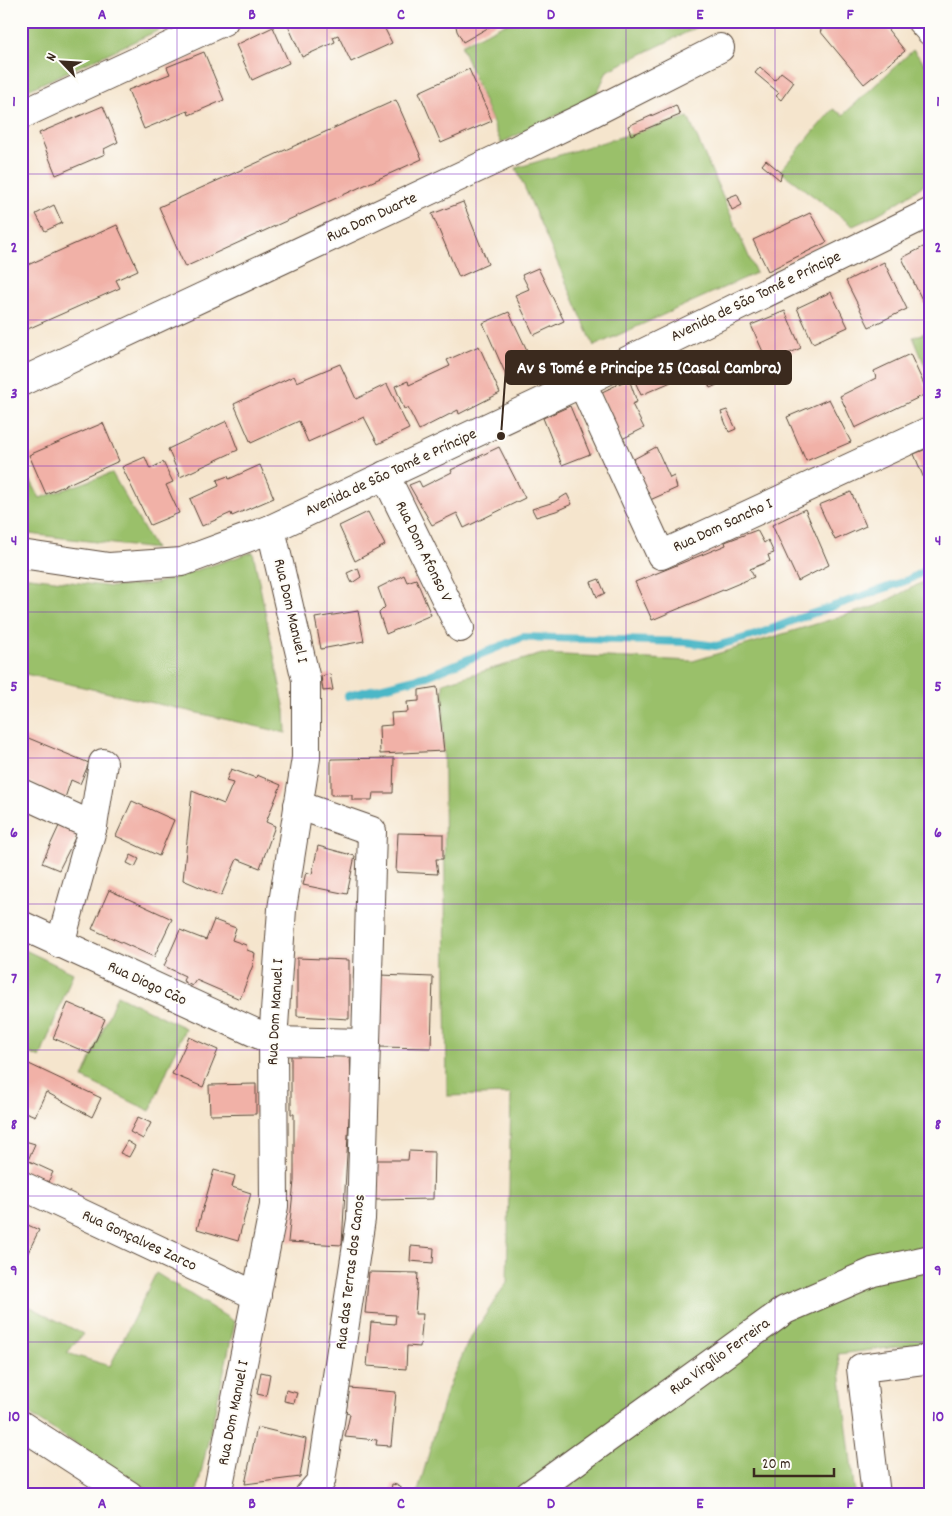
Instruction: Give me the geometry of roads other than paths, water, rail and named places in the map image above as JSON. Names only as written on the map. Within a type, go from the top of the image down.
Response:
[{"type":"street","points":[[21,115],[224,21]]},
{"type":"street","points":[[921,21],[931,32]]},
{"type":"street","name":"Rua Dom Duarte","points":[[21,382],[508,154],[720,48]]},
{"type":"street","name":"Avenida de São Tomé e Príncipe","points":[[21,554],[109,567],[182,562],[271,529],[582,382],[931,212]]},
{"type":"street","name":"Rua Dom Sancho I","points":[[582,382],[661,555],[931,430]]},
{"type":"street","name":"Rua Dom Afonso V","points":[[386,475],[460,628]]},
{"type":"street","name":"Rua Dom Manuel I","points":[[217,1495],[274,1206],[273,1041],[282,909],[306,758],[306,680],[271,529]]},
{"type":"street","points":[[60,944],[93,826],[103,763]]},
{"type":"street","points":[[21,793],[93,826]]},
{"type":"street","name":"Rua das Terras dos Canos","points":[[298,805],[372,831],[360,1219],[322,1481],[309,1495]]},
{"type":"street","name":"Rua Diogo Cão","points":[[21,925],[273,1041]]},
{"type":"street","points":[[273,1041],[366,1042]]},
{"type":"street","name":"Rua Gonçalves Zarco","points":[[21,1186],[257,1296]]},
{"type":"street","name":"Rua Virgílio Ferreira","points":[[529,1495],[786,1310],[872,1272],[931,1258]]},
{"type":"street","points":[[876,1495],[860,1368],[931,1359]]},
{"type":"street","points":[[21,1425],[129,1495]]},
{"type":"waterway","points":[[348,696],[427,676],[523,637],[686,642],[716,646],[759,634],[908,580],[931,567]]},
{"type":"place","name":"Av S Tomé e Principe 25 (Casal Cambra)","points":[[501,436]]}]
